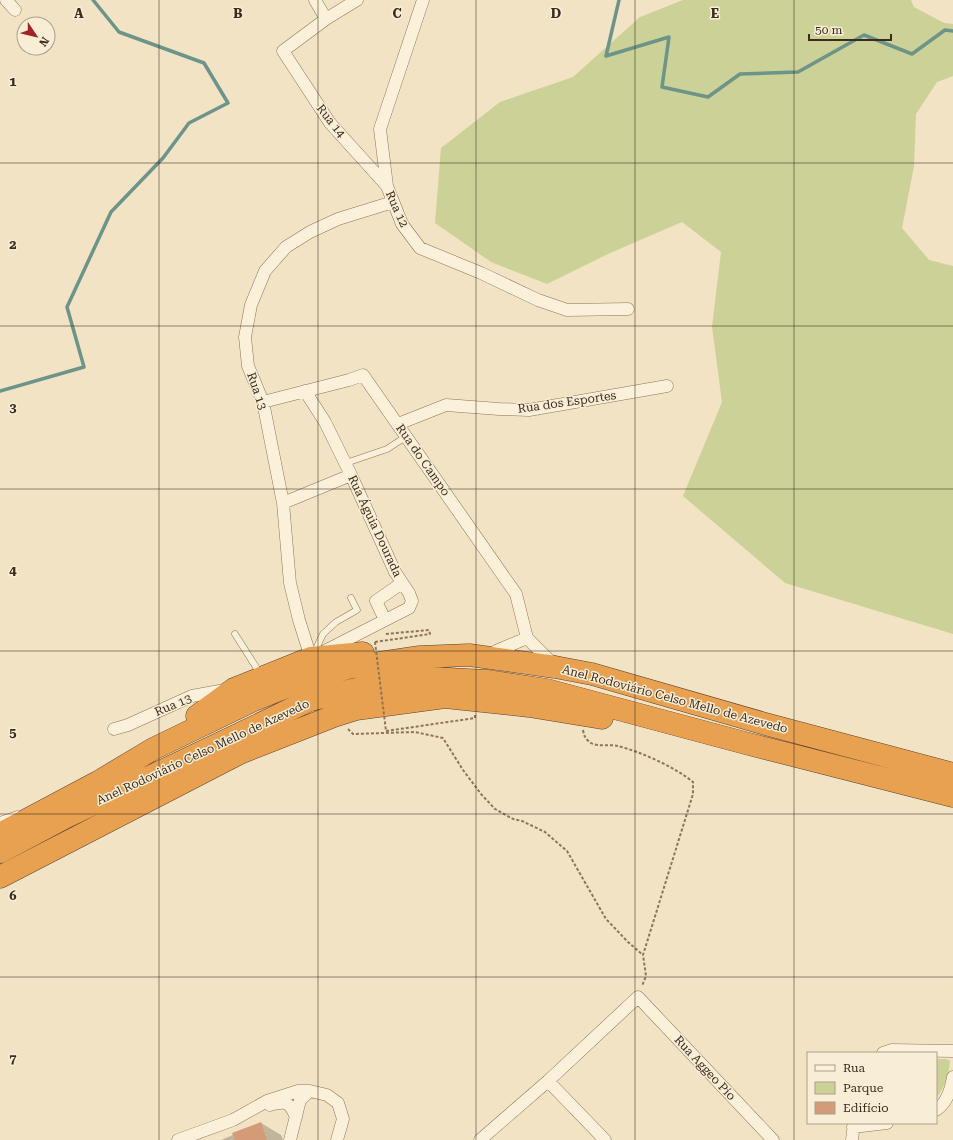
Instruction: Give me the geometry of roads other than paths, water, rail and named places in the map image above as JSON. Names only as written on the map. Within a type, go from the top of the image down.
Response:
[{"type":"highway","points":[[153,749],[234,689],[312,658],[457,644],[496,651],[525,662]]},
{"type":"highway","name":"Anel Rodoviário Celso Mello de Azevedo","points":[[0,834],[98,782],[153,749],[254,700],[301,681],[352,666],[420,657],[469,655],[525,662],[592,674],[762,723],[953,774]]},
{"type":"highway","name":"Anel Rodoviário Celso Mello de Azevedo","points":[[0,852],[68,816],[310,700],[370,686],[429,678],[487,681],[547,690],[745,743],[953,796]]},
{"type":"highway","points":[[0,877],[240,753],[334,716],[356,709],[387,709],[445,697],[529,706],[624,721],[712,742],[745,743]]},
{"type":"street","points":[[6,0],[15,10]]},
{"type":"street","points":[[315,0],[326,19],[357,0]]},
{"type":"street","name":"Rua 12","points":[[423,0],[380,129],[387,186],[402,224],[420,248],[481,273],[538,300],[567,310],[628,309]]},
{"type":"street","name":"Rua 14","points":[[326,19],[283,51],[330,123],[387,186]]},
{"type":"street","name":"Rua 13","points":[[312,658],[299,620],[290,583],[283,503],[263,402],[248,366],[245,337],[251,305],[265,271],[286,247],[310,232],[338,218],[393,202]]},
{"type":"street","name":"Rua do Campo","points":[[263,402],[349,380],[363,374],[516,594],[527,638],[555,667]]},
{"type":"street","name":"Rua dos Esportes","points":[[398,424],[446,405],[530,410],[667,386]]},
{"type":"street","name":"Rua Águia Dourada","points":[[305,391],[325,422],[346,463],[394,572],[410,593],[412,601],[409,608],[312,658]]},
{"type":"street","points":[[283,503],[351,475]]},
{"type":"street","points":[[385,620],[376,601],[402,583]]},
{"type":"street","points":[[496,651],[527,638]]},
{"type":"street","name":"Rua 13","points":[[114,729],[128,725],[192,696],[234,689]]},
{"type":"street","name":"Rua Aggeo Pío","points":[[548,1081],[638,997],[772,1140]]},
{"type":"street","points":[[886,1052],[892,1050],[953,1051]]},
{"type":"street","points":[[937,1110],[940,1108],[950,1092],[953,1077]]},
{"type":"street","points":[[480,1140],[548,1081],[605,1140]]},
{"type":"street","points":[[178,1140],[233,1120],[267,1101],[298,1091],[327,1095],[338,1103],[343,1119],[337,1140]]},
{"type":"street","points":[[290,1140],[300,1100],[310,1092]]},
{"type":"street","points":[[248,1112],[282,1102],[287,1103],[292,1108],[296,1117]]},
{"type":"street","points":[[852,1140],[854,1125],[870,1124]]},
{"type":"lane","points":[[346,463],[387,449],[407,436]]},
{"type":"lane","points":[[312,658],[323,634],[336,622],[357,610],[351,598]]},
{"type":"lane","points":[[235,634],[263,677]]},
{"type":"lane","points":[[42,804],[98,782]]},
{"type":"lane","points":[[0,820],[21,812]]},
{"type":"waterway","points":[[0,391],[84,367],[67,307],[111,212],[163,158],[189,123],[228,103],[204,63],[119,32],[93,0]]},
{"type":"waterway","points":[[619,0],[606,56],[669,37],[662,87],[708,97],[740,74],[798,72],[864,35],[912,54],[945,30],[953,31]]}]
